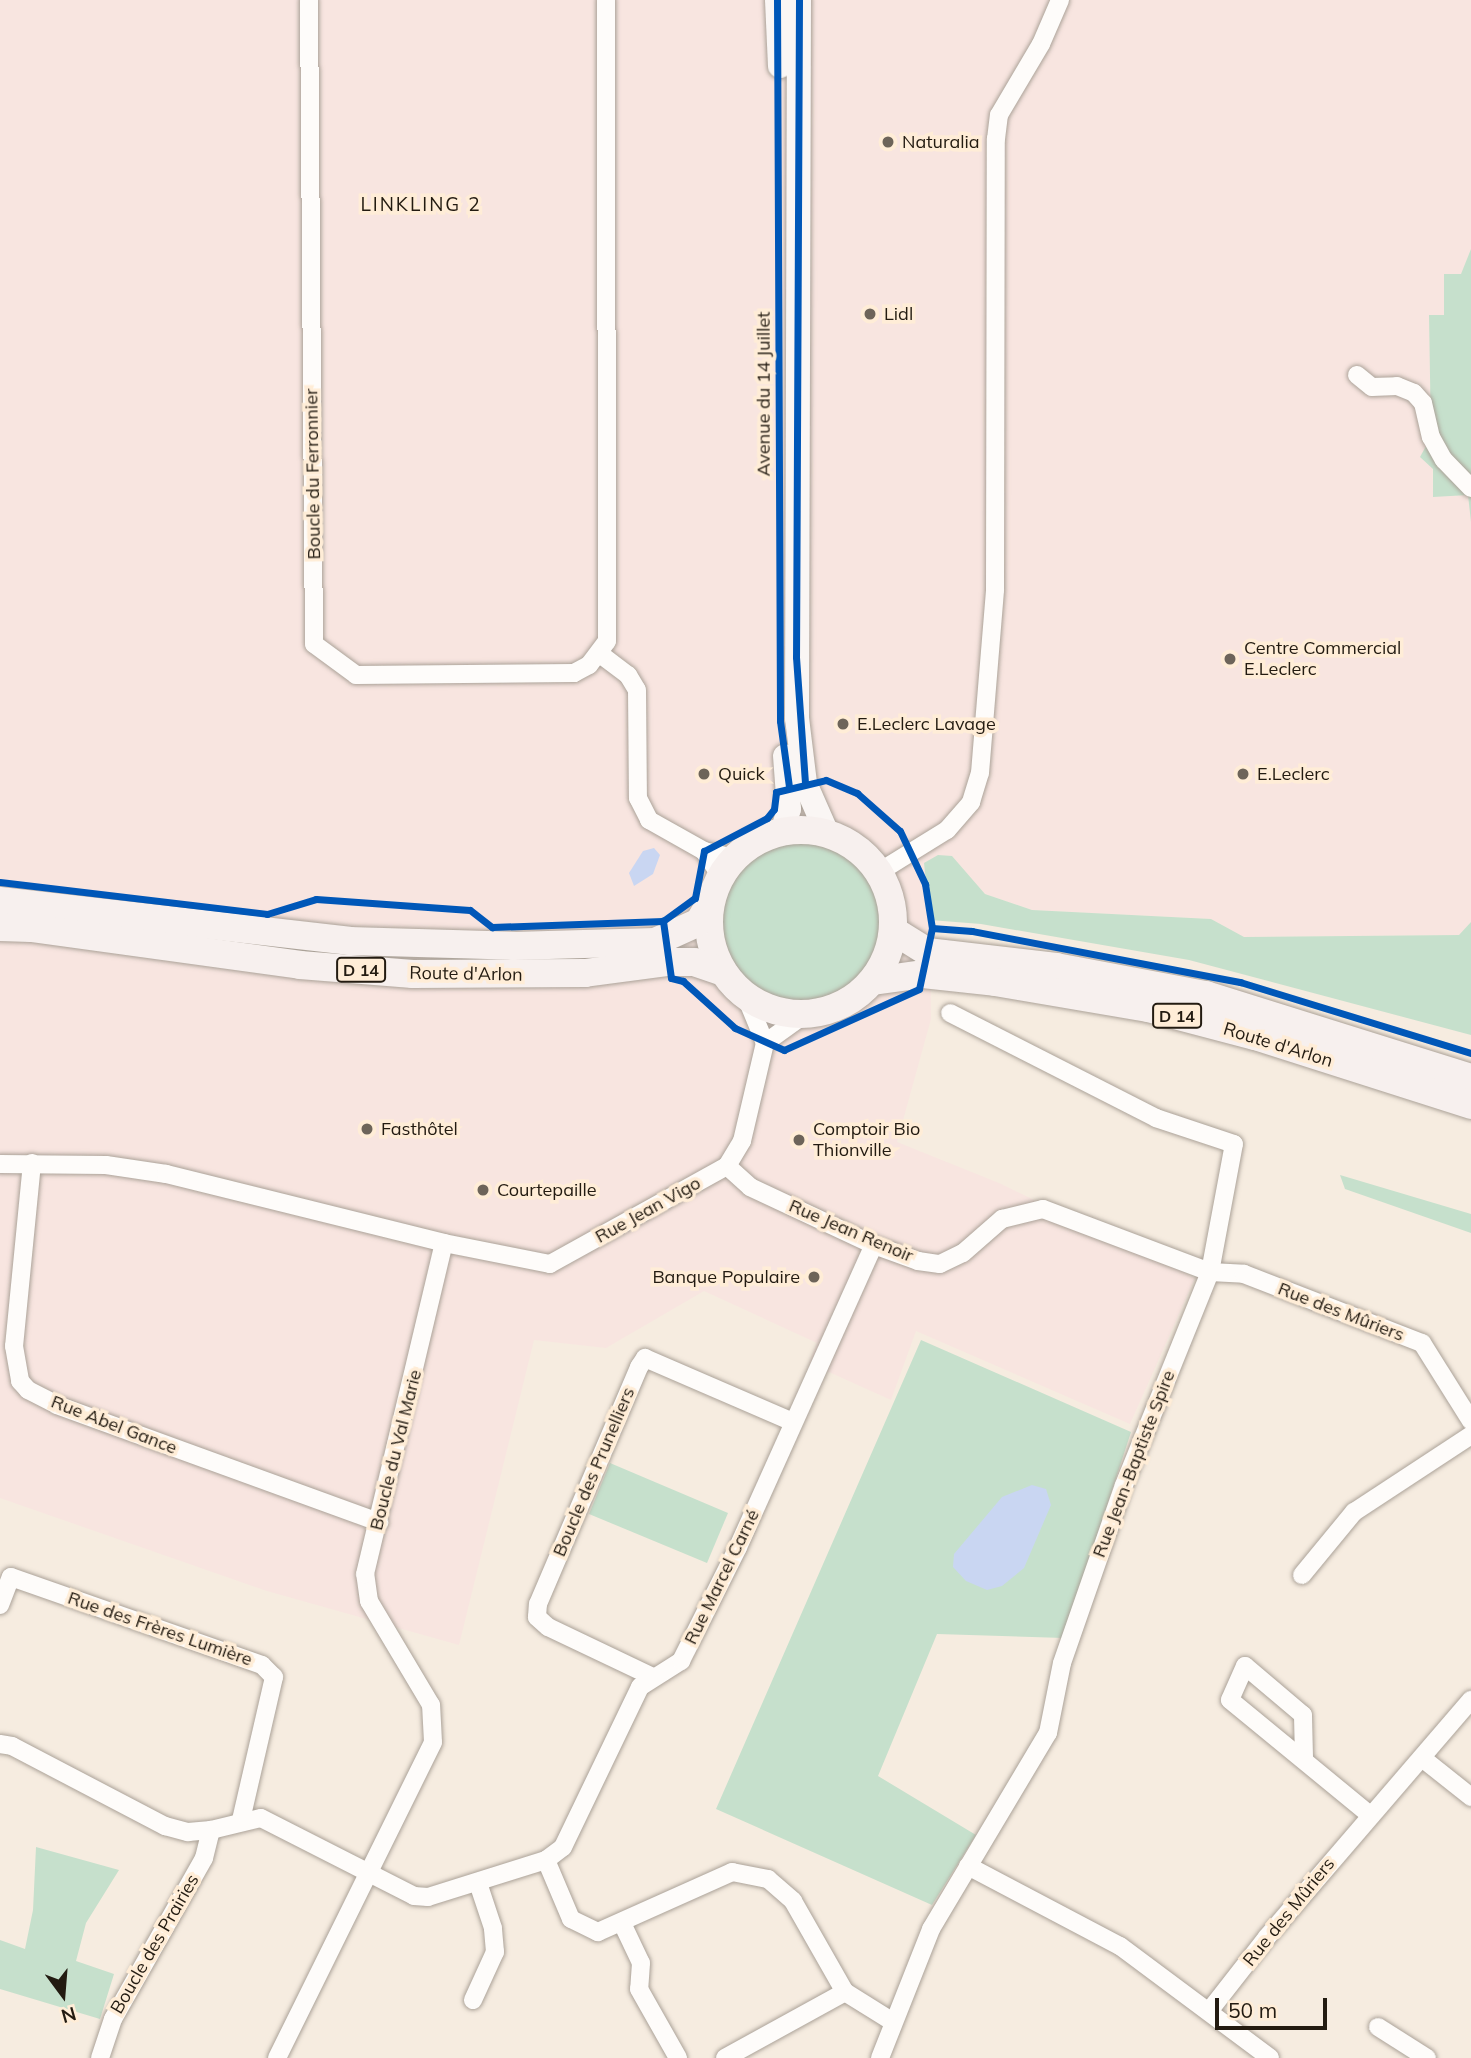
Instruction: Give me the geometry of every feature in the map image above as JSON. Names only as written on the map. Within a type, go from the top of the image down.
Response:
[{"type":"main road","name":"Avenue du 14 Juillet","points":[[777,0],[780,721],[789,809],[782,833]]},
{"type":"main road","name":"Avenue du 14 Juillet","points":[[799,0],[797,718],[805,783],[827,833]]},
{"type":"main road","points":[[805,830],[827,833],[861,851],[880,872],[891,900],[894,931],[887,957],[873,981],[839,1007],[804,1014],[776,1012],[746,997],[723,972],[710,939],[710,904],[728,867],[751,844],[782,833],[805,830]]},
{"type":"main road","name":"Route d'Arlon","points":[[0,901],[349,941],[500,946],[655,942],[699,922],[710,904]]},
{"type":"main road","name":"Route d'Arlon","points":[[0,927],[31,928],[300,965],[413,974],[585,973],[666,961],[694,962],[723,972]]},
{"type":"main road","name":"Route d'Arlon","points":[[894,931],[927,952],[1056,967],[1206,995],[1471,1078]]},
{"type":"main road","name":"Route d'Arlon","points":[[873,981],[923,974],[995,982],[1148,1008],[1255,1036],[1471,1105]]},
{"type":"street","name":"Boucle du Ferronnier","points":[[309,0],[314,644],[356,675],[574,673],[600,654]]},
{"type":"street","points":[[606,0],[610,620],[600,654],[628,675],[637,690],[638,798],[649,820],[728,867]]},
{"type":"street","points":[[880,872],[947,830],[971,802],[980,774],[995,590],[996,139],[999,114],[1041,44],[1060,0]]},
{"type":"street","points":[[1357,375],[1372,387],[1397,386],[1414,393],[1423,403],[1431,437],[1444,460],[1471,488]]},
{"type":"street","points":[[727,1166],[742,1141],[765,1042],[746,997]]},
{"type":"street","name":"Rue Jean-Baptiste Spire","points":[[880,2058],[931,1929],[1048,1732],[1062,1663],[1097,1559],[1210,1272],[1234,1144],[1143,1112],[950,1013]]},
{"type":"street","points":[[765,1042],[804,1014]]},
{"type":"street","name":"Rue Abel Gance","points":[[32,1163],[13,1346],[20,1381],[28,1390],[57,1405],[379,1522]]},
{"type":"street","points":[[0,1164],[106,1165],[166,1174],[444,1243]]},
{"type":"street","name":"Rue Jean Renoir","points":[[727,1166],[750,1187],[874,1245],[940,1264],[963,1253],[1002,1219],[1043,1209],[1210,1272]]},
{"type":"street","name":"Rue Jean Vigo","points":[[444,1243],[550,1264],[727,1166]]},
{"type":"street","name":"Boucle du Val Marie","points":[[277,2058],[366,1872],[433,1742],[431,1705],[369,1601],[365,1574],[444,1243]]},
{"type":"street","name":"Rue Marcel Carné","points":[[241,1820],[261,1818],[414,1896],[428,1898],[546,1860],[563,1847],[640,1687],[681,1661],[874,1245]]},
{"type":"street","name":"Rue des Mûriers","points":[[1210,1272],[1244,1274],[1422,1343],[1471,1421]]},
{"type":"street","name":"Boucle des Prunelliers","points":[[653,1677],[548,1628],[537,1617],[538,1604],[639,1367],[645,1357],[793,1422]]},
{"type":"street","points":[[1302,1575],[1354,1511],[1471,1435]]},
{"type":"street","name":"Rue des Frères Lumière","points":[[0,1605],[11,1577],[262,1665],[274,1677],[241,1820]]},
{"type":"street","points":[[1304,1757],[1303,1715],[1245,1666],[1230,1700],[1304,1757],[1370,1815]]},
{"type":"street","name":"Rue des Mûriers","points":[[1210,2010],[1370,1815],[1471,1700]]},
{"type":"street","points":[[0,1744],[165,1826],[188,1832],[211,1830],[241,1820]]},
{"type":"street","points":[[1422,1758],[1471,1797]]},
{"type":"street","name":"Boucle des Prairies","points":[[100,2058],[113,2019],[204,1858],[211,1830]]},
{"type":"street","points":[[546,1860],[571,1919],[598,1933],[732,1872],[768,1879],[793,1901],[845,1992],[860,2006],[893,2022]]},
{"type":"street","points":[[968,1866],[1120,1946],[1210,2010],[1270,2058]]},
{"type":"street","points":[[473,2000],[495,1952],[493,1928],[478,1883]]},
{"type":"street","points":[[622,1923],[641,1963],[639,1989],[678,2058]]},
{"type":"street","points":[[726,2058],[845,1992]]},
{"type":"street","points":[[1378,2027],[1427,2058]]},
{"type":"shaded area","points":[[0,0],[1471,0],[1471,249],[1461,275],[1444,275],[1444,315],[1429,315],[1433,496],[1469,495],[1471,522],[1471,922],[1460,935],[1243,937],[1211,919],[1032,910],[985,894],[951,857],[924,863],[930,920],[931,1019],[897,1142],[999,1183],[1195,1278],[1130,1424],[916,1331],[891,1400],[809,1363],[817,1343],[704,1291],[606,1348],[534,1340],[459,1645],[267,1591],[0,1498]]},
{"type":"green space","points":[[1471,249],[1471,522],[1468,495],[1433,497],[1433,469],[1420,457],[1431,437],[1429,315],[1444,315],[1444,274],[1461,274]]},
{"type":"green space","points":[[804,841],[835,847],[861,865],[879,891],[885,922],[879,953],[861,979],[835,997],[804,1003],[773,997],[747,979],[729,953],[723,922],[729,891],[747,865],[773,847]]},
{"type":"green space","points":[[938,855],[952,856],[985,894],[1032,910],[1211,919],[1244,937],[1459,935],[1471,922],[1471,1035],[1189,960],[981,924],[930,920],[924,863]]},
{"type":"green space","points":[[1340,1175],[1471,1214],[1471,1233],[1345,1189]]},
{"type":"green space","points":[[921,1340],[1131,1432],[1064,1638],[937,1634],[878,1776],[976,1835],[932,1905],[716,1809]]},
{"type":"green space","points":[[610,1463],[728,1513],[707,1563],[589,1514]]},
{"type":"green space","points":[[36,1847],[119,1870],[86,1923],[76,1961],[114,1974],[100,2019],[0,1989],[0,1940],[25,1949],[33,1910]]},
{"type":"water","points":[[654,848],[660,855],[653,874],[634,886],[629,873],[643,851]]},
{"type":"water","points":[[1032,1485],[1046,1489],[1051,1505],[1024,1568],[1002,1586],[987,1590],[966,1581],[953,1567],[954,1554],[1002,1497]]},
{"type":"cycle path","points":[[777,0],[780,721],[789,787]]},
{"type":"cycle path","points":[[799,0],[796,657],[805,783]]},
{"type":"cycle path","points":[[0,882],[267,914],[316,899],[470,910],[492,927],[663,921],[695,898],[704,851],[767,818],[774,809],[776,792],[826,780],[857,793],[900,831],[925,884],[932,928],[919,989],[784,1050],[735,1028],[683,981],[671,978],[663,921]]},
{"type":"cycle path","points":[[932,928],[972,931],[1240,982],[1471,1053]]},
{"type":"place","name":"Naturalia","points":[[888,142]]},
{"type":"place","name":"Lidl","points":[[870,314]]},
{"type":"place","name":"Centre Commercial E.Leclerc","points":[[1230,659]]},
{"type":"place","name":"E.Leclerc Lavage","points":[[843,724]]},
{"type":"place","name":"Quick","points":[[704,774]]},
{"type":"place","name":"E.Leclerc","points":[[1243,774]]},
{"type":"place","name":"Fasthôtel","points":[[367,1129]]},
{"type":"place","name":"Comptoir Bio Thionville","points":[[799,1140]]},
{"type":"place","name":"Courtepaille","points":[[483,1190]]},
{"type":"place","name":"Banque Populaire","points":[[814,1277]]},
{"type":"district","name":"LINKLING 2","points":[[421,205]]}]
